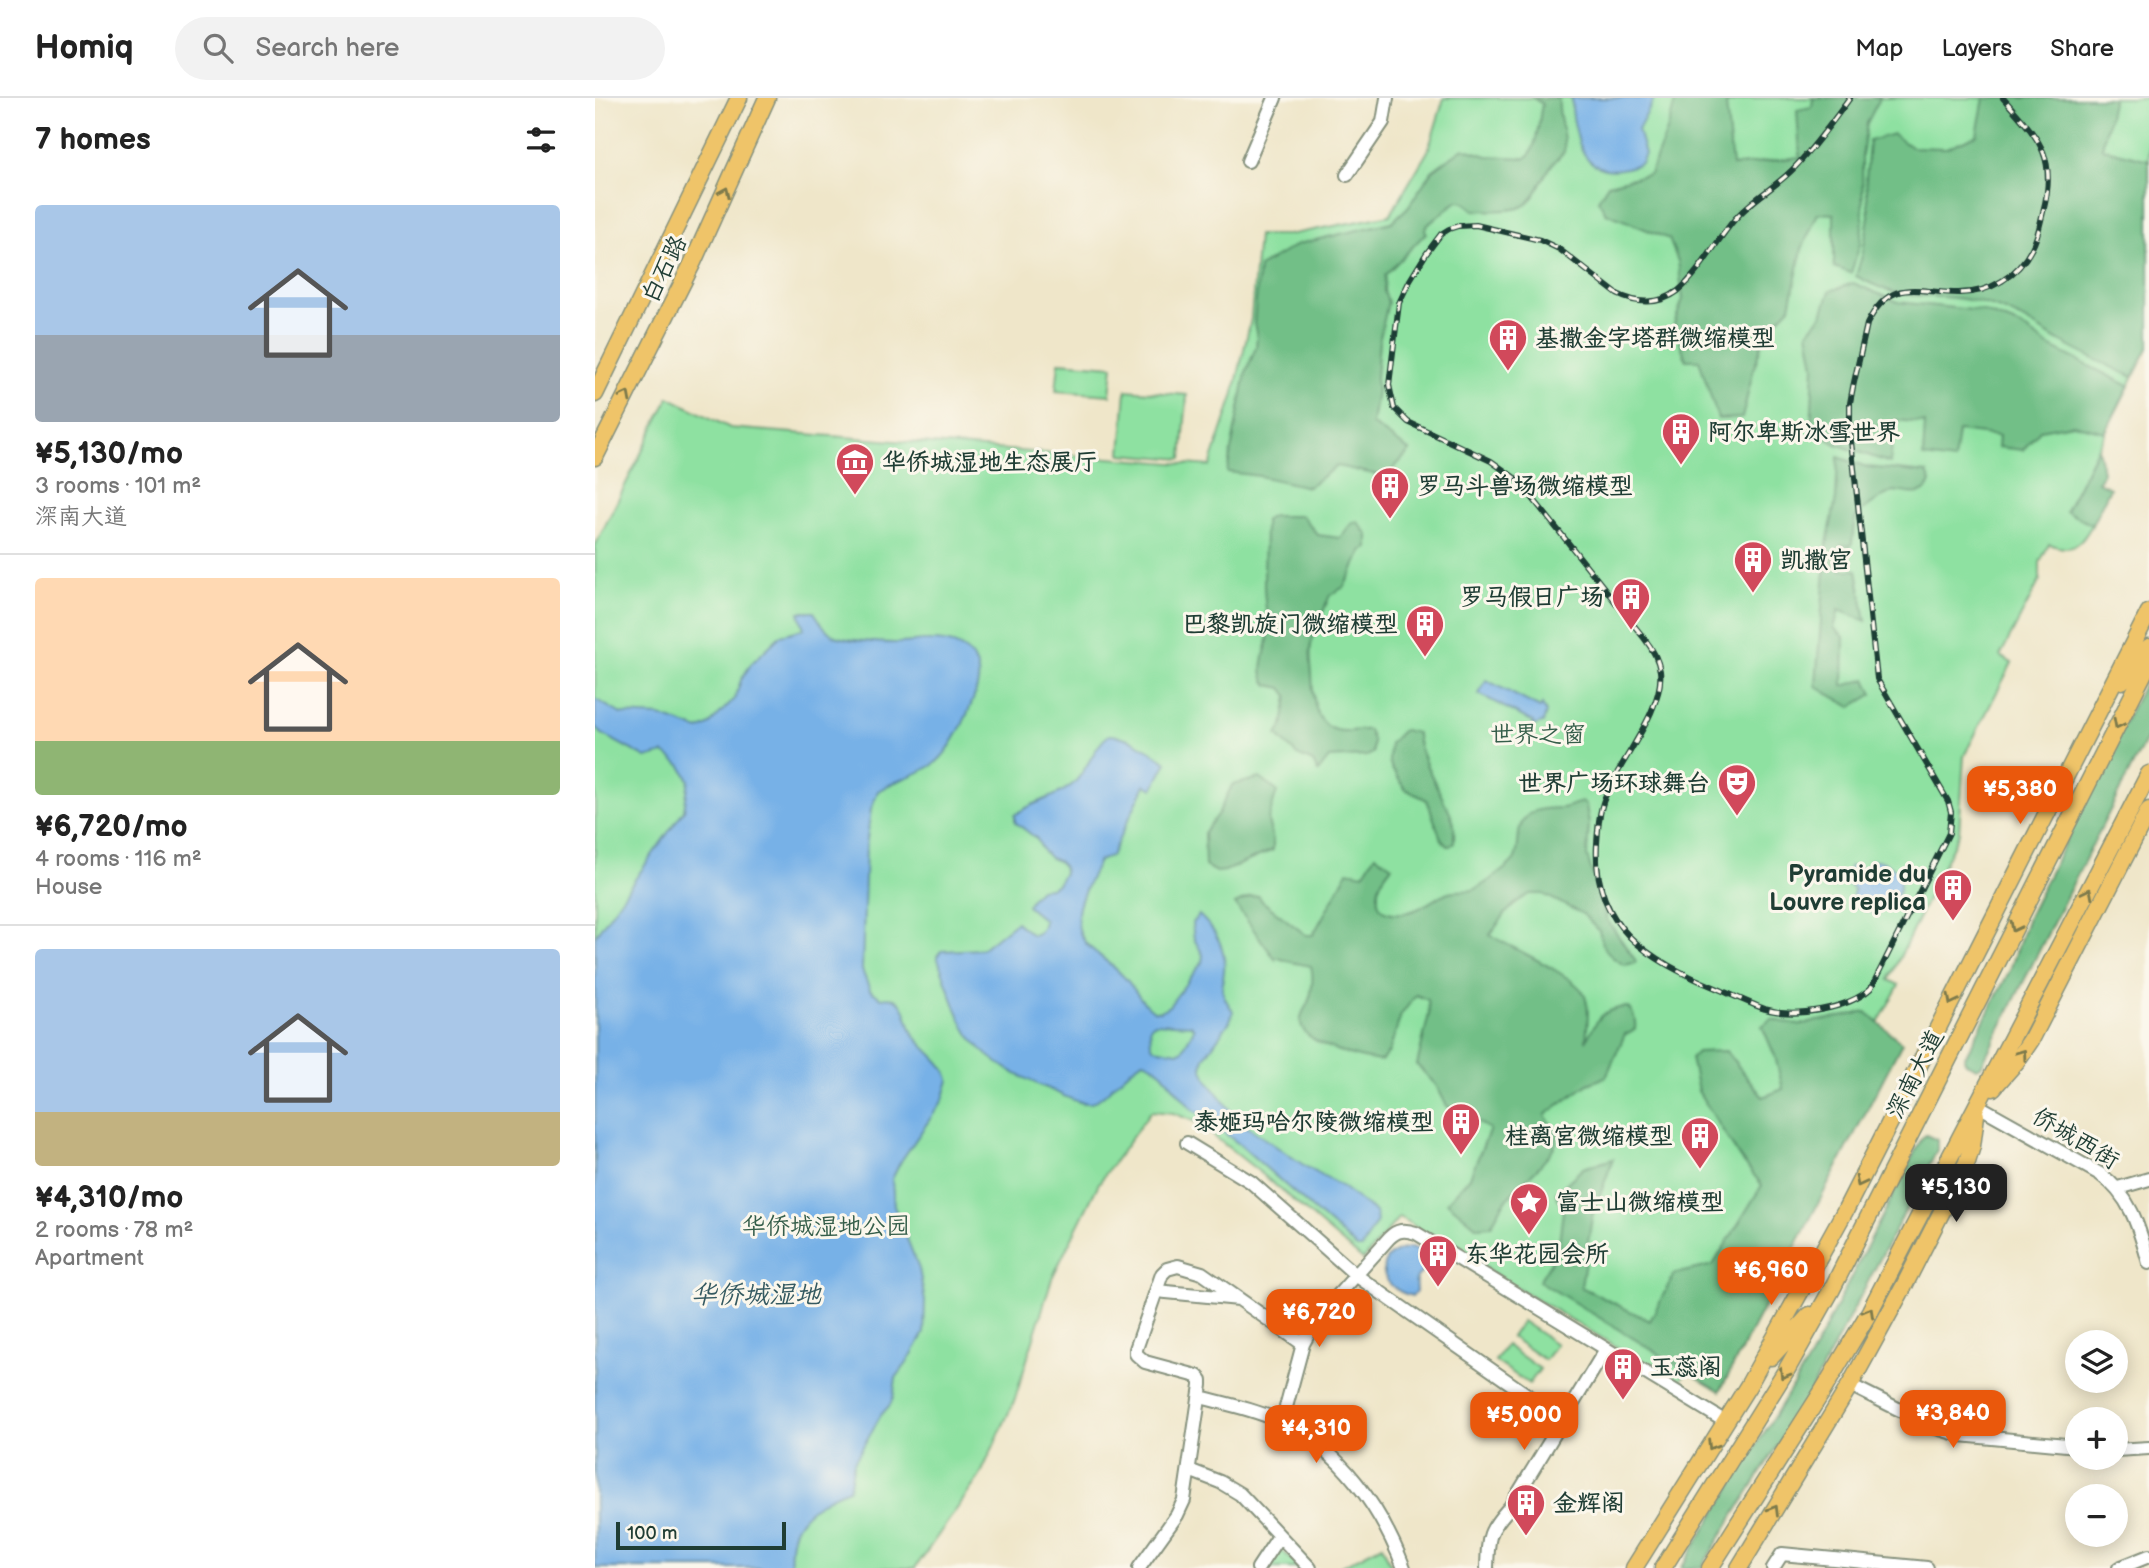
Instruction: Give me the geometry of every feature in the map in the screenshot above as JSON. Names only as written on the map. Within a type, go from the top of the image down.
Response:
[{"type":"main road","name":"白石路","points":[[595,457],[693,262],[767,98]]},
{"type":"main road","name":"白石路","points":[[595,394],[736,102]]},
{"type":"main road","points":[[1634,1568],[1748,1386],[1846,1209],[2149,611]]},
{"type":"main road","points":[[2100,708],[2149,647]]},
{"type":"main road","name":"深南大道","points":[[1663,1568],[1787,1369],[1832,1289],[2149,663]]},
{"type":"main road","points":[[2108,890],[2147,778]]},
{"type":"main road","points":[[1710,1568],[1870,1311],[2147,778]]},
{"type":"main road","points":[[1739,1568],[1850,1385],[1966,1162],[1972,1146],[1977,1105],[2031,1040],[2149,810]]},
{"type":"main road","points":[[1918,1119],[1924,1056]]},
{"type":"main road","points":[[1748,1386],[1832,1289]]},
{"type":"main road","points":[[1822,1392],[1871,1342],[1882,1325]]},
{"type":"main road","points":[[1656,1568],[1675,1503]]},
{"type":"street","points":[[1248,161],[1275,98]]},
{"type":"street","points":[[1347,175],[1383,122],[1387,98]]},
{"type":"street","name":"侨城西街","points":[[1977,1105],[2100,1174],[2118,1188],[2133,1215],[2149,1262]]},
{"type":"street","points":[[1187,1143],[1251,1182],[1357,1276],[1563,1420]]},
{"type":"street","points":[[2118,1188],[2149,1178]]},
{"type":"street","points":[[1282,1422],[1303,1344],[1316,1320],[1394,1233],[1407,1230],[1726,1422]]},
{"type":"street","points":[[1139,1568],[1181,1507],[1200,1397],[1201,1380],[1197,1376],[1145,1362],[1136,1354],[1162,1274],[1173,1267],[1202,1273],[1303,1344]]},
{"type":"street","points":[[1156,1291],[1239,1299]]},
{"type":"street","points":[[1487,1568],[1489,1536],[1495,1524],[1510,1507],[1606,1349]]},
{"type":"street","points":[[1850,1385],[1947,1432],[2065,1446]]},
{"type":"street","points":[[1200,1397],[1282,1422],[1320,1447],[1352,1477],[1370,1501],[1404,1568]]},
{"type":"street","points":[[2128,1449],[2149,1448]]},
{"type":"street","points":[[1189,1470],[1230,1487],[1310,1568]]},
{"type":"street","points":[[1258,1568],[1279,1536]]},
{"type":"street","points":[[1773,1568],[1782,1554],[1927,1568]]},
{"type":"street","points":[[2119,1568],[2149,1556]]},
{"type":"green space","name":"世界之窗","points":[[1444,98],[2149,98],[2149,346],[2066,511],[2092,525],[2075,546],[2065,548],[2049,544],[2040,562],[2040,580],[2000,656],[2012,663],[1964,756],[1959,833],[1889,980],[1899,985],[1679,1384],[1399,1217],[1363,1260],[1196,1122],[1173,1113],[1151,1111],[1099,1183],[1052,1278],[1015,1399],[980,1476],[915,1568],[595,1568],[595,546],[669,397],[730,428],[1210,466],[1233,397],[1251,319],[1258,235],[1288,235],[1390,215],[1428,151]]},
{"type":"green space","points":[[1533,98],[1559,98],[1564,152],[1551,166],[1529,201],[1519,208],[1508,210],[1474,210],[1458,201],[1425,228],[1426,233],[1385,275],[1384,291],[1388,302],[1379,342],[1377,391],[1372,424],[1410,451],[1388,477],[1337,466],[1308,487],[1227,472],[1246,372],[1256,347],[1254,324],[1259,267],[1298,244],[1392,222],[1408,207],[1432,171],[1463,148],[1487,156],[1526,158],[1533,149],[1542,104]]},
{"type":"green space","points":[[1676,98],[1748,98],[1726,104],[1732,166],[1800,157],[1797,110],[1812,107],[1813,98],[1880,98],[1867,123],[1862,156],[1863,220],[1860,244],[1851,273],[1834,267],[1834,214],[1818,213],[1802,249],[1790,307],[1765,333],[1742,418],[1718,419],[1699,360],[1686,360],[1674,324],[1683,299],[1678,261],[1669,239],[1606,213],[1598,200],[1608,184],[1650,174],[1668,128]]},
{"type":"green space","points":[[1984,98],[2113,98],[2102,148],[2149,160],[2149,346],[2133,377],[1995,307],[1964,299],[1895,293],[1856,276],[1869,216],[1866,180],[1869,141],[1893,134],[1911,147],[1946,148],[1977,135]]},
{"type":"green space","points":[[1853,283],[1898,302],[1982,311],[2019,325],[2049,346],[2129,386],[2105,432],[2073,424],[2040,430],[2023,450],[1998,447],[1999,436],[1958,431],[1954,461],[1923,457],[1925,423],[1895,420],[1890,463],[1836,444],[1811,429],[1814,366],[1808,332],[1822,315],[1830,291]]},
{"type":"green space","points":[[1059,362],[1113,366],[1110,395],[1056,391]]},
{"type":"green space","points":[[1126,390],[1187,395],[1182,459],[1121,454]]},
{"type":"green space","points":[[2098,448],[2103,472],[2098,482],[2110,488],[2092,525],[2066,511]]},
{"type":"green space","points":[[1838,457],[1867,467],[1927,473],[1931,482],[1928,488],[1920,493],[1893,491],[1867,507],[1856,518],[1851,546],[1842,545],[1835,555],[1841,570],[1857,570],[1866,621],[1839,610],[1834,628],[1844,637],[1843,686],[1866,679],[1873,694],[1851,707],[1816,684],[1827,544],[1836,499]]},
{"type":"green space","points":[[1273,516],[1302,516],[1318,535],[1340,538],[1350,525],[1357,521],[1368,535],[1368,548],[1362,551],[1344,587],[1330,595],[1312,641],[1311,657],[1315,706],[1322,721],[1340,731],[1369,730],[1373,753],[1367,756],[1329,758],[1318,772],[1313,762],[1297,755],[1277,735],[1283,725],[1288,696],[1282,688],[1268,685],[1264,680],[1263,663],[1268,639],[1264,585],[1265,520]]},
{"type":"green space","points":[[2149,673],[2149,733],[1981,1066],[1977,1068],[1966,1063],[1964,1059],[2010,970],[2028,917]]},
{"type":"green space","points":[[1403,730],[1417,733],[1421,752],[1453,820],[1454,842],[1450,846],[1441,839],[1427,800],[1405,789],[1392,769],[1389,761],[1390,743]]},
{"type":"green space","points":[[1260,778],[1277,791],[1268,821],[1273,850],[1225,871],[1217,872],[1205,866],[1204,833],[1219,812],[1232,785]]},
{"type":"green space","points":[[1583,802],[1586,805],[1589,824],[1587,856],[1607,920],[1635,963],[1624,965],[1612,957],[1604,948],[1599,931],[1583,914],[1543,894],[1530,894],[1517,902],[1490,935],[1554,969],[1583,992],[1588,1010],[1586,1041],[1601,1016],[1618,1008],[1627,1007],[1631,1011],[1635,1019],[1635,1029],[1625,1034],[1606,1077],[1588,1084],[1545,1115],[1559,1136],[1555,1146],[1506,1200],[1491,1226],[1477,1227],[1447,1202],[1470,1177],[1490,1129],[1447,1106],[1436,1085],[1417,1065],[1429,1014],[1428,1000],[1416,995],[1401,1015],[1389,1052],[1381,1061],[1361,1058],[1322,1044],[1304,1031],[1301,1023],[1311,990],[1311,966],[1275,959],[1235,904],[1259,896],[1306,935],[1313,935],[1348,871],[1363,874],[1375,855],[1392,866],[1380,886],[1378,900],[1381,908],[1391,913],[1409,912],[1449,892],[1473,890],[1503,870],[1515,858],[1520,826],[1530,814]]},
{"type":"green space","points":[[1866,1012],[1902,1043],[1720,1391],[1539,1281],[1558,1250],[1563,1211],[1556,1193],[1583,1168],[1613,1159],[1592,1217],[1581,1287],[1650,1321],[1674,1274],[1713,1265],[1762,1185],[1740,1158],[1698,1091],[1691,1058],[1697,1052],[1726,1051],[1763,1097],[1783,1089],[1775,1056],[1762,1026],[1771,1019],[1797,1025]]},
{"type":"green space","points":[[1926,1135],[1937,1140],[1937,1150],[1806,1400],[1701,1568],[1681,1568],[1810,1358],[1922,1138]]},
{"type":"green space","points":[[1522,1321],[1556,1344],[1545,1360],[1511,1337]]},
{"type":"green space","points":[[1506,1345],[1540,1369],[1529,1384],[1495,1361]]},
{"type":"green space","points":[[1382,1545],[1392,1568],[1338,1568]]},
{"type":"green space","points":[[1280,1548],[1300,1568],[1267,1568]]},
{"type":"water","points":[[1572,98],[1655,98],[1638,130],[1645,154],[1641,163],[1617,170],[1598,166],[1590,161],[1579,144]]},
{"type":"water","name":"华侨城湿地","points":[[799,612],[814,612],[823,626],[835,636],[854,640],[954,644],[970,655],[978,671],[972,703],[945,753],[931,766],[878,791],[871,809],[866,847],[862,970],[870,990],[881,998],[893,998],[901,1003],[914,1035],[943,1067],[949,1080],[943,1100],[901,1161],[892,1179],[894,1206],[919,1269],[925,1301],[924,1333],[896,1378],[890,1405],[881,1415],[854,1462],[849,1489],[820,1503],[795,1529],[791,1568],[595,1568],[595,936],[684,810],[689,780],[681,766],[664,753],[646,758],[602,734],[595,726],[595,699],[621,714],[660,716],[699,730],[710,724],[735,698],[741,680],[751,664],[781,635],[804,629]]},
{"type":"water","points":[[1486,680],[1540,708],[1542,705],[1546,712],[1543,723],[1532,726],[1533,722],[1479,694]]},
{"type":"water","points":[[1109,735],[1125,738],[1167,762],[1153,789],[1145,785],[1111,856],[1099,861],[1085,890],[1078,911],[1078,922],[1085,942],[1131,984],[1148,1007],[1161,1011],[1169,1006],[1202,962],[1203,955],[1194,939],[1192,923],[1199,915],[1208,924],[1223,952],[1222,989],[1233,1011],[1230,1021],[1204,1058],[1202,1068],[1208,1081],[1246,1126],[1308,1168],[1341,1186],[1375,1212],[1377,1221],[1362,1248],[1357,1248],[1239,1144],[1190,1107],[1162,1073],[1151,1064],[1144,1061],[1137,1065],[1096,1101],[1080,1102],[1028,1080],[998,1063],[981,1049],[968,1033],[937,956],[941,951],[982,949],[1016,922],[1032,935],[1041,930],[1044,920],[1027,906],[1040,889],[1057,884],[1064,873],[1063,866],[1050,858],[1037,839],[1015,822],[1015,815],[1073,784]],"holes":[[[1155,1023],[1191,1025],[1194,1029],[1182,1051],[1154,1048],[1151,1043],[1150,1027]]]},
{"type":"water","points":[[1877,860],[1892,867],[1899,877],[1899,889],[1895,900],[1887,908],[1876,912],[1864,910],[1852,899],[1854,889],[1844,881],[1851,866],[1862,869],[1867,867],[1870,861]]},
{"type":"water","points":[[1410,1248],[1421,1251],[1427,1262],[1425,1269],[1417,1277],[1416,1292],[1412,1296],[1392,1286],[1384,1271],[1389,1256]]},
{"type":"railway","points":[[1850,98],[1796,166],[1742,212],[1686,284],[1663,299],[1648,302],[1617,294],[1559,249],[1540,240],[1476,225],[1449,229],[1441,234],[1426,254],[1399,303],[1389,385],[1394,408],[1408,422],[1491,461],[1519,481],[1644,638],[1656,657],[1660,686],[1655,701],[1640,735],[1612,783],[1599,820],[1598,873],[1604,898],[1615,919],[1629,937],[1668,965],[1747,1002],[1777,1012],[1821,1010],[1849,1001],[1871,988],[1949,833],[1951,812],[1948,801],[1877,679],[1850,432],[1850,403],[1867,324],[1886,299],[1906,290],[1959,293],[1982,290],[2011,275],[2032,248],[2039,230],[2047,192],[2046,161],[2035,137],[2003,98]]},
{"type":"place","name":"基撒金字塔群微缩模型","points":[[1508,372]]},
{"type":"place","name":"阿尔卑斯冰雪世界","points":[[1681,466]]},
{"type":"place","name":"华侨城湿地生态展厅","points":[[855,496]]},
{"type":"place","name":"罗马斗兽场微缩模型","points":[[1390,520]]},
{"type":"place","name":"凯撒宫","points":[[1753,594]]},
{"type":"place","name":"罗马假日广场","points":[[1631,631]]},
{"type":"place","name":"巴黎凯旋门微缩模型","points":[[1425,658]]},
{"type":"place","name":"世界广场环球舞台","points":[[1737,817]]},
{"type":"place","name":"Pyramide du Louvre replica","points":[[1953,922]]},
{"type":"place","name":"泰姬玛哈尔陵微缩模型","points":[[1461,1156]]},
{"type":"place","name":"桂离宫微缩模型","points":[[1700,1170]]},
{"type":"place","name":"富士山微缩模型","points":[[1529,1236]]},
{"type":"place","name":"东华花园会所","points":[[1438,1288]]},
{"type":"place","name":"玉蕊阁","points":[[1623,1401]]},
{"type":"place","name":"金辉阁","points":[[1526,1537]]},
{"type":"park label","name":"华侨城湿地公园","points":[[826,1226]]}]
